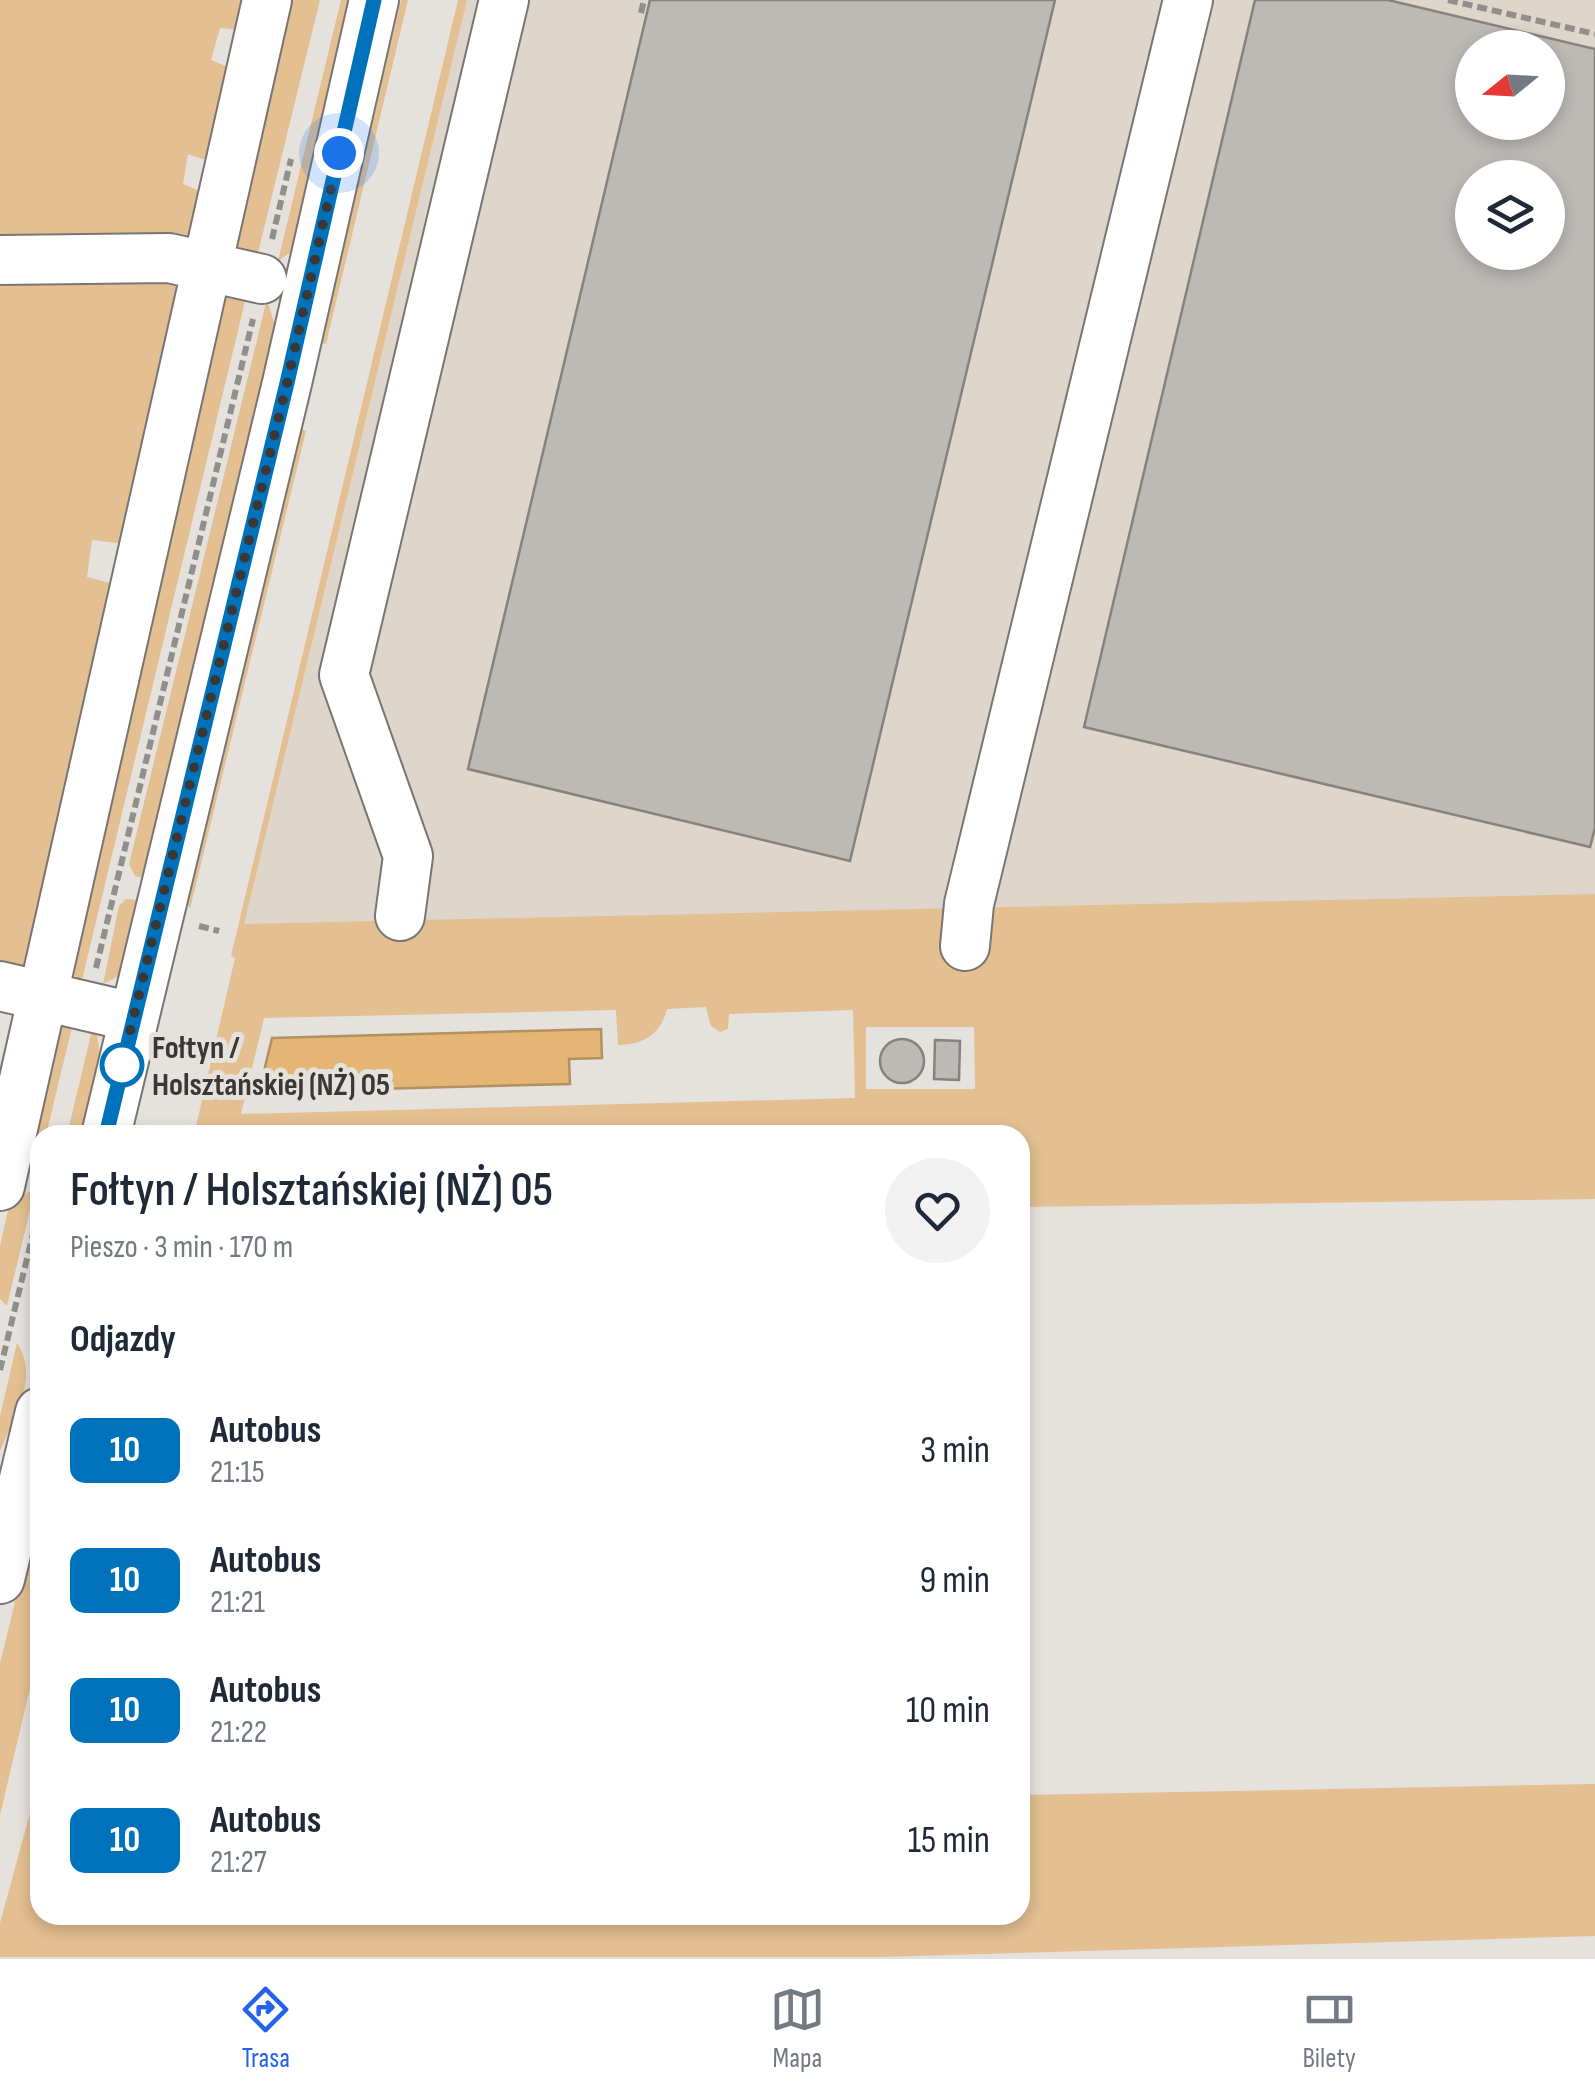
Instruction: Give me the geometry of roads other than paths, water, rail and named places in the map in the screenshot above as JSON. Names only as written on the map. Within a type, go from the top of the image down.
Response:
[{"type":"street","points":[[12,1166],[44,995],[266,0]]},
{"type":"street","points":[[108,1125],[287,383],[374,0]]},
{"type":"street","points":[[400,916],[408,856],[344,674],[504,0]]},
{"type":"street","points":[[965,946],[973,885],[1188,0]]},
{"type":"street","points":[[0,260],[148,257],[208,265],[262,279]]},
{"type":"street","points":[[44,995],[133,1017]]},
{"type":"street","points":[[0,1579],[30,1454]]},
{"type":"place","name":"Fołtyn / Holsztańskiej (NŻ) 05","points":[[122,1065]]}]
